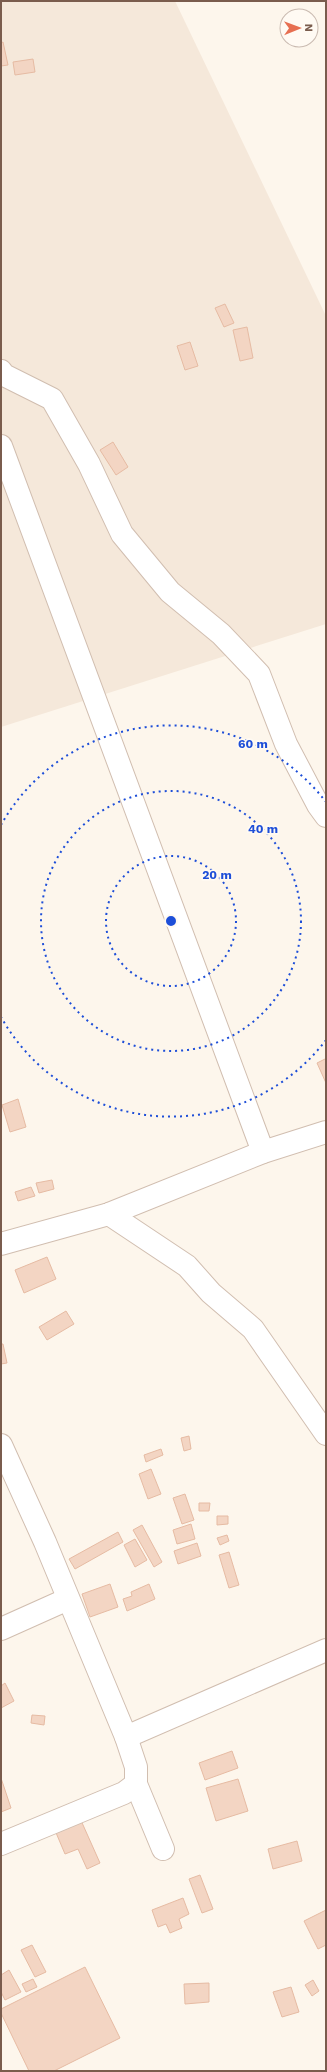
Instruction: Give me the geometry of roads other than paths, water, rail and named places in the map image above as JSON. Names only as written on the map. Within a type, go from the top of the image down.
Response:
[{"type":"street","points":[[1,371],[52,399],[89,464],[122,534],[170,592],[221,634],[259,674],[286,744],[318,805],[326,816]]},
{"type":"street","points":[[1,446],[263,1152]]},
{"type":"street","points":[[1,1244],[109,1214],[263,1152],[326,1132]]},
{"type":"street","points":[[109,1214],[187,1266],[211,1293],[253,1329],[326,1434]]},
{"type":"street","points":[[1,1445],[126,1737],[136,1767],[136,1784],[163,1849]]},
{"type":"street","points":[[1,1629],[68,1599]]},
{"type":"street","points":[[126,1737],[326,1650]]},
{"type":"street","points":[[1,1844],[124,1793],[136,1784]]}]
